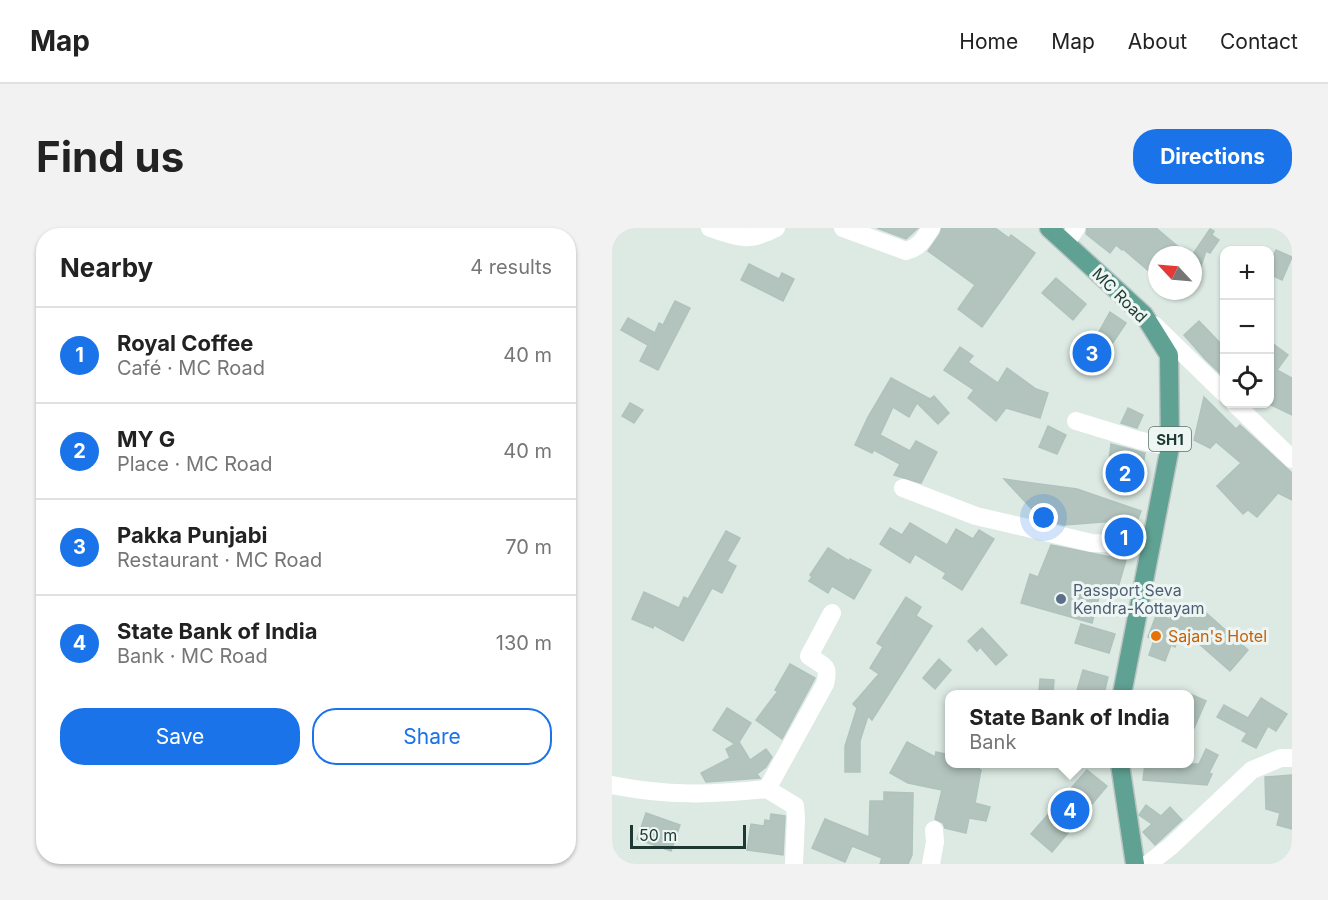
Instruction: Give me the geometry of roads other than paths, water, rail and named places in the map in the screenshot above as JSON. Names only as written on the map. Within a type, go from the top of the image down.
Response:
[{"type":"main road","name":"MC Road","points":[[1049,228],[1071,236],[1144,315],[1169,355],[1170,447],[1123,690]]},
{"type":"main road","points":[[1121,768],[1135,864]]},
{"type":"street","points":[[710,228],[750,238],[776,228]]},
{"type":"street","points":[[843,228],[906,251],[920,245],[932,228]]},
{"type":"street","points":[[1144,315],[1220,389]]},
{"type":"street","points":[[1239,408],[1292,459]]},
{"type":"street","points":[[1076,421],[1170,447]]},
{"type":"street","points":[[903,488],[976,516],[1092,543],[1150,544]]},
{"type":"street","points":[[767,789],[825,684],[828,672],[825,666],[810,656],[832,614]]},
{"type":"street","points":[[1148,864],[1170,847],[1252,770],[1281,758],[1292,758]]},
{"type":"street","points":[[612,784],[655,793],[747,792],[767,789],[795,806],[794,864]]},
{"type":"street","points":[[931,864],[935,842],[934,830]]},
{"type":"place","name":"Pakka Punjabi","points":[[1092,353]]},
{"type":"place","name":"MY G","points":[[1125,473]]},
{"type":"place","name":"Royal Coffee","points":[[1124,537]]},
{"type":"place","name":"Passport Seva Kendra-Kottayam","points":[[1061,599]]},
{"type":"place","name":"Sajan's Hotel","points":[[1156,636]]},
{"type":"place","name":"State Bank of India","points":[[1070,810]]}]
